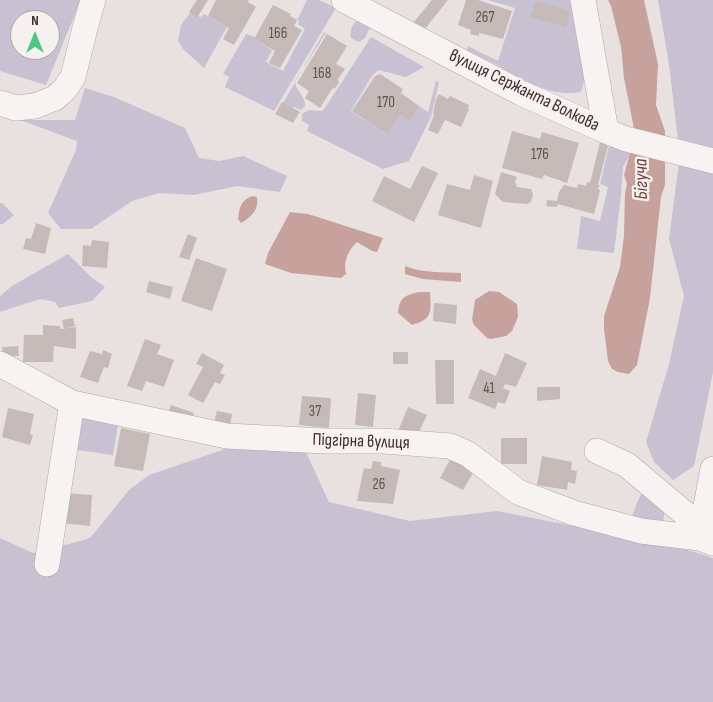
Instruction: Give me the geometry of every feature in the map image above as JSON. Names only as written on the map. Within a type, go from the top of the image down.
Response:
[{"type":"street","points":[[0,103],[16,108],[35,106],[55,98],[65,89],[73,77],[84,28],[93,0]]},
{"type":"street","name":"вулиця Сержанта Волкова","points":[[344,0],[521,93],[616,135],[713,161]]},
{"type":"street","points":[[583,0],[616,135]]},
{"type":"street","name":"Підгірна вулиця","points":[[0,364],[72,402],[227,436],[324,441],[383,441],[450,446],[468,454],[518,492],[574,513],[640,531],[705,537]]},
{"type":"street","points":[[46,564],[72,402]]},
{"type":"street","points":[[597,450],[627,465],[705,537]]},
{"type":"street","points":[[705,537],[713,470]]},
{"type":"shaded area","points":[[0,0],[81,0],[60,51],[60,10],[10,10],[10,60],[56,60],[46,85],[0,71]]},
{"type":"shaded area","points":[[307,0],[319,0],[336,8],[274,111],[225,87],[229,77],[223,74],[246,34],[255,37],[254,39],[272,50],[266,62],[283,71],[305,29],[298,24],[299,21],[297,20]]},
{"type":"shaded area","points":[[488,0],[574,0],[585,77],[581,92],[558,92],[536,86],[467,51],[468,46],[498,61],[515,8]]},
{"type":"shaded area","points":[[658,0],[713,0],[713,158],[678,140],[669,64]]},
{"type":"shaded area","points":[[190,13],[201,17],[204,14],[227,27],[204,68],[183,49],[178,41],[181,25]]},
{"type":"shaded area","points":[[357,21],[370,28],[365,38],[359,42],[351,38],[352,26]]},
{"type":"shaded area","points":[[324,32],[326,33],[302,71]]},
{"type":"shaded area","points":[[371,37],[424,67],[406,77],[378,70],[372,76],[351,111],[387,134],[400,115],[410,122],[419,106],[428,112],[436,81],[439,82],[431,117],[409,161],[383,169],[307,131],[309,125],[302,121],[302,114],[309,110],[322,111],[325,108]]},
{"type":"shaded area","points":[[295,82],[305,102],[305,106],[301,110],[283,103]]},
{"type":"shaded area","points":[[85,88],[114,97],[185,128],[199,158],[219,161],[243,156],[287,176],[280,192],[237,186],[194,195],[159,193],[132,201],[91,229],[61,229],[48,213],[76,150],[77,141],[20,120],[75,120]]},
{"type":"shaded area","points":[[609,146],[629,151],[630,154],[623,167],[614,253],[577,249],[581,216],[600,221],[608,187],[600,184]]},
{"type":"shaded area","points":[[679,162],[713,168],[713,372],[694,466],[673,480],[654,462],[646,442],[669,364],[684,296],[669,239]]},
{"type":"shaded area","points":[[0,203],[14,215],[3,224],[0,224]]},
{"type":"shaded area","points":[[68,254],[91,277],[105,287],[92,301],[59,308],[55,302],[40,299],[0,312],[0,296],[12,286]]},
{"type":"shaded area","points":[[77,412],[119,419],[113,455],[69,449]]},
{"type":"shaded area","points":[[225,449],[305,450],[329,502],[410,521],[497,511],[676,546],[713,558],[713,702],[0,702],[0,538],[33,553],[84,540],[91,537],[129,490],[149,475]]},
{"type":"shaded area","points":[[648,483],[666,499],[661,541],[626,531],[639,498]]},
{"type":"water","name":"Бігуча","points":[[608,0],[644,0],[658,64],[656,105],[665,131],[665,185],[661,197],[650,298],[637,365],[629,374],[612,369],[608,361],[604,329],[604,316],[620,267],[627,184],[624,175],[635,134],[624,78],[621,47]]},
{"type":"water","points":[[252,196],[257,197],[256,209],[241,223],[238,219],[240,208],[245,200]]},
{"type":"water","points":[[290,212],[308,214],[383,238],[377,252],[357,242],[349,252],[345,265],[346,274],[341,278],[291,273],[265,264],[268,253]]},
{"type":"water","points":[[405,266],[425,271],[461,273],[461,282],[423,279],[405,274]]},
{"type":"water","points":[[489,291],[499,292],[517,304],[518,317],[512,331],[506,336],[487,338],[474,325],[472,320],[475,300]]},
{"type":"water","points":[[419,292],[430,292],[430,310],[424,320],[412,325],[398,313],[399,308],[404,298]]},
{"type":"building","points":[[197,0],[208,0],[197,18],[189,12]]},
{"type":"building","points":[[216,0],[249,0],[248,2],[256,7],[234,45],[223,39],[229,28],[208,16]]},
{"type":"building","points":[[432,0],[448,0],[424,30],[413,23]]},
{"type":"building","points":[[466,0],[478,0],[512,11],[503,39],[479,33],[479,36],[470,34],[471,30],[458,25]]},
{"type":"building","points":[[536,1],[570,11],[566,27],[531,17]]},
{"type":"building","points":[[273,5],[291,14],[290,16],[297,20],[294,26],[302,30],[280,68],[269,63],[275,51],[254,39]]},
{"type":"building","points":[[327,34],[347,46],[336,64],[345,69],[338,79],[339,83],[332,89],[320,108],[305,98],[309,91],[297,83]]},
{"type":"building","points":[[380,74],[403,89],[401,93],[419,106],[410,122],[400,115],[387,134],[352,111],[375,76]]},
{"type":"building","points":[[439,94],[448,99],[450,96],[469,105],[469,109],[461,127],[445,120],[438,134],[428,130]]},
{"type":"building","points":[[282,102],[300,112],[293,123],[275,114]]},
{"type":"building","points":[[512,131],[540,139],[542,132],[579,143],[567,183],[544,175],[542,179],[502,168]]},
{"type":"building","points":[[600,142],[608,146],[598,185],[600,185],[598,189],[600,190],[594,214],[558,204],[557,207],[546,206],[547,200],[557,201],[559,192],[564,185],[577,188],[578,184],[586,186],[587,182],[590,183]]},
{"type":"building","points":[[422,166],[438,173],[414,222],[372,201],[384,176],[410,189]]},
{"type":"building","points":[[501,172],[517,177],[515,182],[517,187],[531,189],[533,194],[531,202],[527,204],[503,202],[495,194]]},
{"type":"building","points":[[474,175],[493,181],[481,228],[438,215],[447,184],[470,190]]},
{"type":"building","points":[[36,223],[51,228],[45,254],[23,249],[26,238],[31,239]]},
{"type":"building","points":[[188,234],[197,238],[189,260],[179,257]]},
{"type":"building","points":[[92,240],[109,242],[107,268],[82,266],[83,245],[91,246]]},
{"type":"building","points":[[196,258],[227,269],[212,311],[181,301]]},
{"type":"building","points":[[149,281],[173,287],[170,299],[146,292]]},
{"type":"building","points":[[434,303],[457,305],[456,324],[433,321]]},
{"type":"building","points":[[73,318],[75,326],[64,329],[62,320]]},
{"type":"building","points":[[43,325],[60,326],[60,329],[76,327],[76,349],[54,346],[53,362],[23,362],[24,335],[43,335]]},
{"type":"building","points":[[145,339],[161,345],[157,354],[174,360],[164,387],[146,381],[142,391],[127,386]]},
{"type":"building","points":[[18,346],[19,356],[3,356],[2,347]]},
{"type":"building","points":[[103,350],[112,354],[108,368],[104,367],[98,383],[80,377],[90,351],[102,354]]},
{"type":"building","points":[[393,352],[408,352],[408,364],[393,364]]},
{"type":"building","points":[[202,353],[224,365],[220,373],[225,375],[220,384],[215,382],[203,403],[188,395],[203,367],[196,364]]},
{"type":"building","points":[[505,353],[527,363],[516,387],[505,384],[503,388],[510,391],[505,404],[498,402],[495,409],[468,398],[480,369],[496,376]]},
{"type":"building","points":[[435,360],[454,360],[454,404],[436,404]]},
{"type":"building","points":[[537,387],[560,387],[560,399],[537,401]]},
{"type":"building","points":[[358,393],[376,395],[373,427],[355,425]]},
{"type":"building","points":[[302,396],[331,398],[329,428],[299,425]]},
{"type":"building","points":[[171,405],[194,413],[190,423],[167,415]]},
{"type":"building","points":[[408,407],[427,415],[416,439],[398,431]]},
{"type":"building","points":[[8,408],[34,414],[30,434],[33,435],[30,445],[2,437]]},
{"type":"building","points":[[217,411],[232,414],[230,426],[214,423]]},
{"type":"building","points":[[121,428],[150,434],[143,471],[114,466]]},
{"type":"building","points":[[501,438],[527,438],[527,464],[501,464]]},
{"type":"building","points":[[542,456],[572,462],[571,470],[577,471],[575,484],[568,482],[567,490],[537,485]]},
{"type":"building","points":[[451,458],[474,471],[463,490],[440,478]]},
{"type":"building","points":[[373,461],[381,462],[381,466],[400,470],[393,504],[357,501],[364,468],[371,469]]},
{"type":"building","points":[[65,493],[92,495],[90,526],[62,523]]}]
